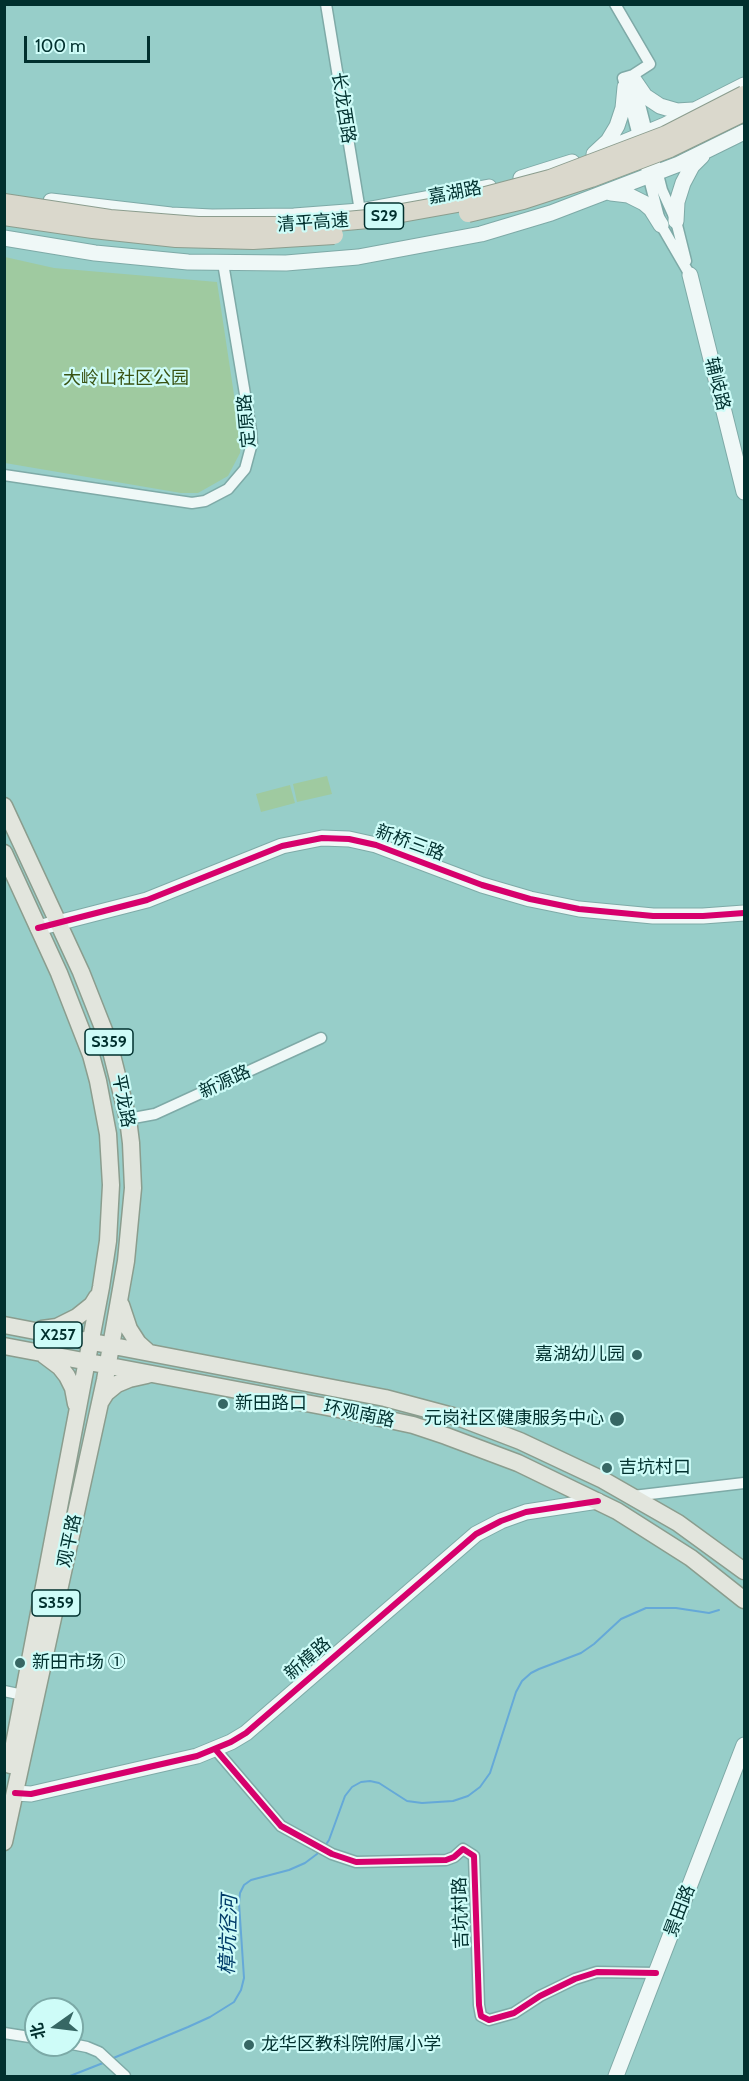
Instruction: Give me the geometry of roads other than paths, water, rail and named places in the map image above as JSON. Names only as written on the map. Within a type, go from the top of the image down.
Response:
[{"type":"highway","name":"清平高速","points":[[4,203],[110,219],[198,226],[292,226],[368,219],[471,200],[550,179],[666,135],[744,95]]},
{"type":"highway","name":"清平高速","points":[[4,216],[140,235],[215,240],[293,239],[381,229],[492,208],[554,191],[670,148],[744,112]]},
{"type":"main road","name":"平龙路","points":[[4,806],[91,994],[109,1043],[128,1119],[133,1188],[126,1261],[112,1345]]},
{"type":"main road","name":"平龙路","points":[[4,853],[81,1030],[104,1106],[111,1185],[108,1241],[87,1361]]},
{"type":"main road","points":[[33,1330],[57,1326],[77,1317],[92,1305],[101,1287]]},
{"type":"main road","points":[[120,1298],[129,1329],[138,1343],[148,1352]]},
{"type":"main road","name":"环观南路","points":[[4,1325],[385,1398],[460,1418],[520,1441],[633,1496],[693,1533],[744,1571]]},
{"type":"main road","name":"观平路","points":[[10,1793],[112,1345]]},
{"type":"main road","name":"环观南路","points":[[4,1346],[413,1425],[518,1463],[598,1501],[669,1543],[744,1600]]},
{"type":"main road","points":[[38,1352],[51,1360],[67,1376],[76,1399],[77,1414]]},
{"type":"main road","name":"观平路","points":[[4,1842],[23,1695],[87,1361]]},
{"type":"main road","points":[[100,1401],[111,1388],[123,1382],[139,1377],[161,1375]]},
{"type":"street","name":"长龙西路","points":[[326,4],[360,211]]},
{"type":"street","points":[[594,154],[608,141],[617,126],[629,80],[650,64],[615,4]]},
{"type":"street","points":[[629,80],[645,96],[660,106],[677,111],[696,110]]},
{"type":"street","points":[[629,80],[653,175],[668,223],[690,276]]},
{"type":"street","name":"嘉湖路","points":[[4,194],[99,208],[171,215],[256,217],[360,211],[480,189],[518,179],[594,154],[643,134],[744,85]]},
{"type":"street","points":[[4,238],[127,257],[223,263],[311,262],[358,258],[504,228],[653,175],[744,132]]},
{"type":"street","points":[[668,223],[692,166],[708,151]]},
{"type":"street","points":[[602,194],[620,193],[637,199],[668,223]]},
{"type":"street","name":"定原路","points":[[4,475],[192,503],[217,496],[233,484],[245,469],[250,456],[251,430],[223,263]]},
{"type":"street","name":"辅岐路","points":[[690,276],[744,492]]},
{"type":"street","name":"新桥三路","points":[[38,928],[147,900],[282,846],[322,838],[349,839],[376,845],[482,885],[530,899],[579,909],[653,916],[744,913]]},
{"type":"street","name":"新源路","points":[[128,1119],[156,1114],[321,1038]]},
{"type":"street","points":[[633,1496],[744,1483]]},
{"type":"street","name":"新樟路","points":[[10,1793],[31,1794],[197,1756],[216,1749],[246,1732],[476,1534],[501,1521],[526,1512],[598,1501]]},
{"type":"street","points":[[4,1691],[23,1695]]},
{"type":"street","name":"景田路","points":[[616,2076],[744,1745]]},
{"type":"street","name":"吉坑村路","points":[[216,1749],[281,1826],[332,1854],[356,1862],[446,1860],[454,1857],[463,1849],[474,1856],[478,2005],[481,2016],[489,2020],[514,2013],[566,1983],[597,1972],[656,1974]]},
{"type":"street","name":"景田路","points":[[626,2076],[744,1773]]},
{"type":"street","points":[[4,2033],[24,2036]]},
{"type":"street","points":[[84,2046],[99,2052],[125,2076]]},
{"type":"waterway","name":"樟坑径河","points":[[325,1846],[345,1796],[352,1787],[361,1782],[379,1783],[407,1801],[422,1803],[453,1801],[468,1796],[480,1787],[490,1773],[516,1692],[522,1681],[539,1669],[581,1653],[621,1619],[646,1608],[676,1608],[709,1613],[719,1610]]},
{"type":"waterway","name":"樟坑径河","points":[[111,2059],[210,2017],[234,2002],[241,1990],[244,1978],[239,1903],[244,1885],[251,1880],[289,1870],[305,1863],[321,1851]]},
{"type":"waterway","name":"樟坑径河","points":[[70,2076],[103,2063]]},
{"type":"place","name":"嘉湖幼儿园","points":[[637,1355]]},
{"type":"place","name":"新田路口","points":[[223,1404]]},
{"type":"place","name":"元岗社区健康服务中心","points":[[617,1419]]},
{"type":"place","name":"吉坑村口","points":[[607,1468]]},
{"type":"place","name":"新田市场 ①","points":[[20,1663]]},
{"type":"place","name":"龙华区教科院附属小学","points":[[249,2045]]},
{"type":"park label","name":"大岭山社区公园","points":[[126,379]]}]
